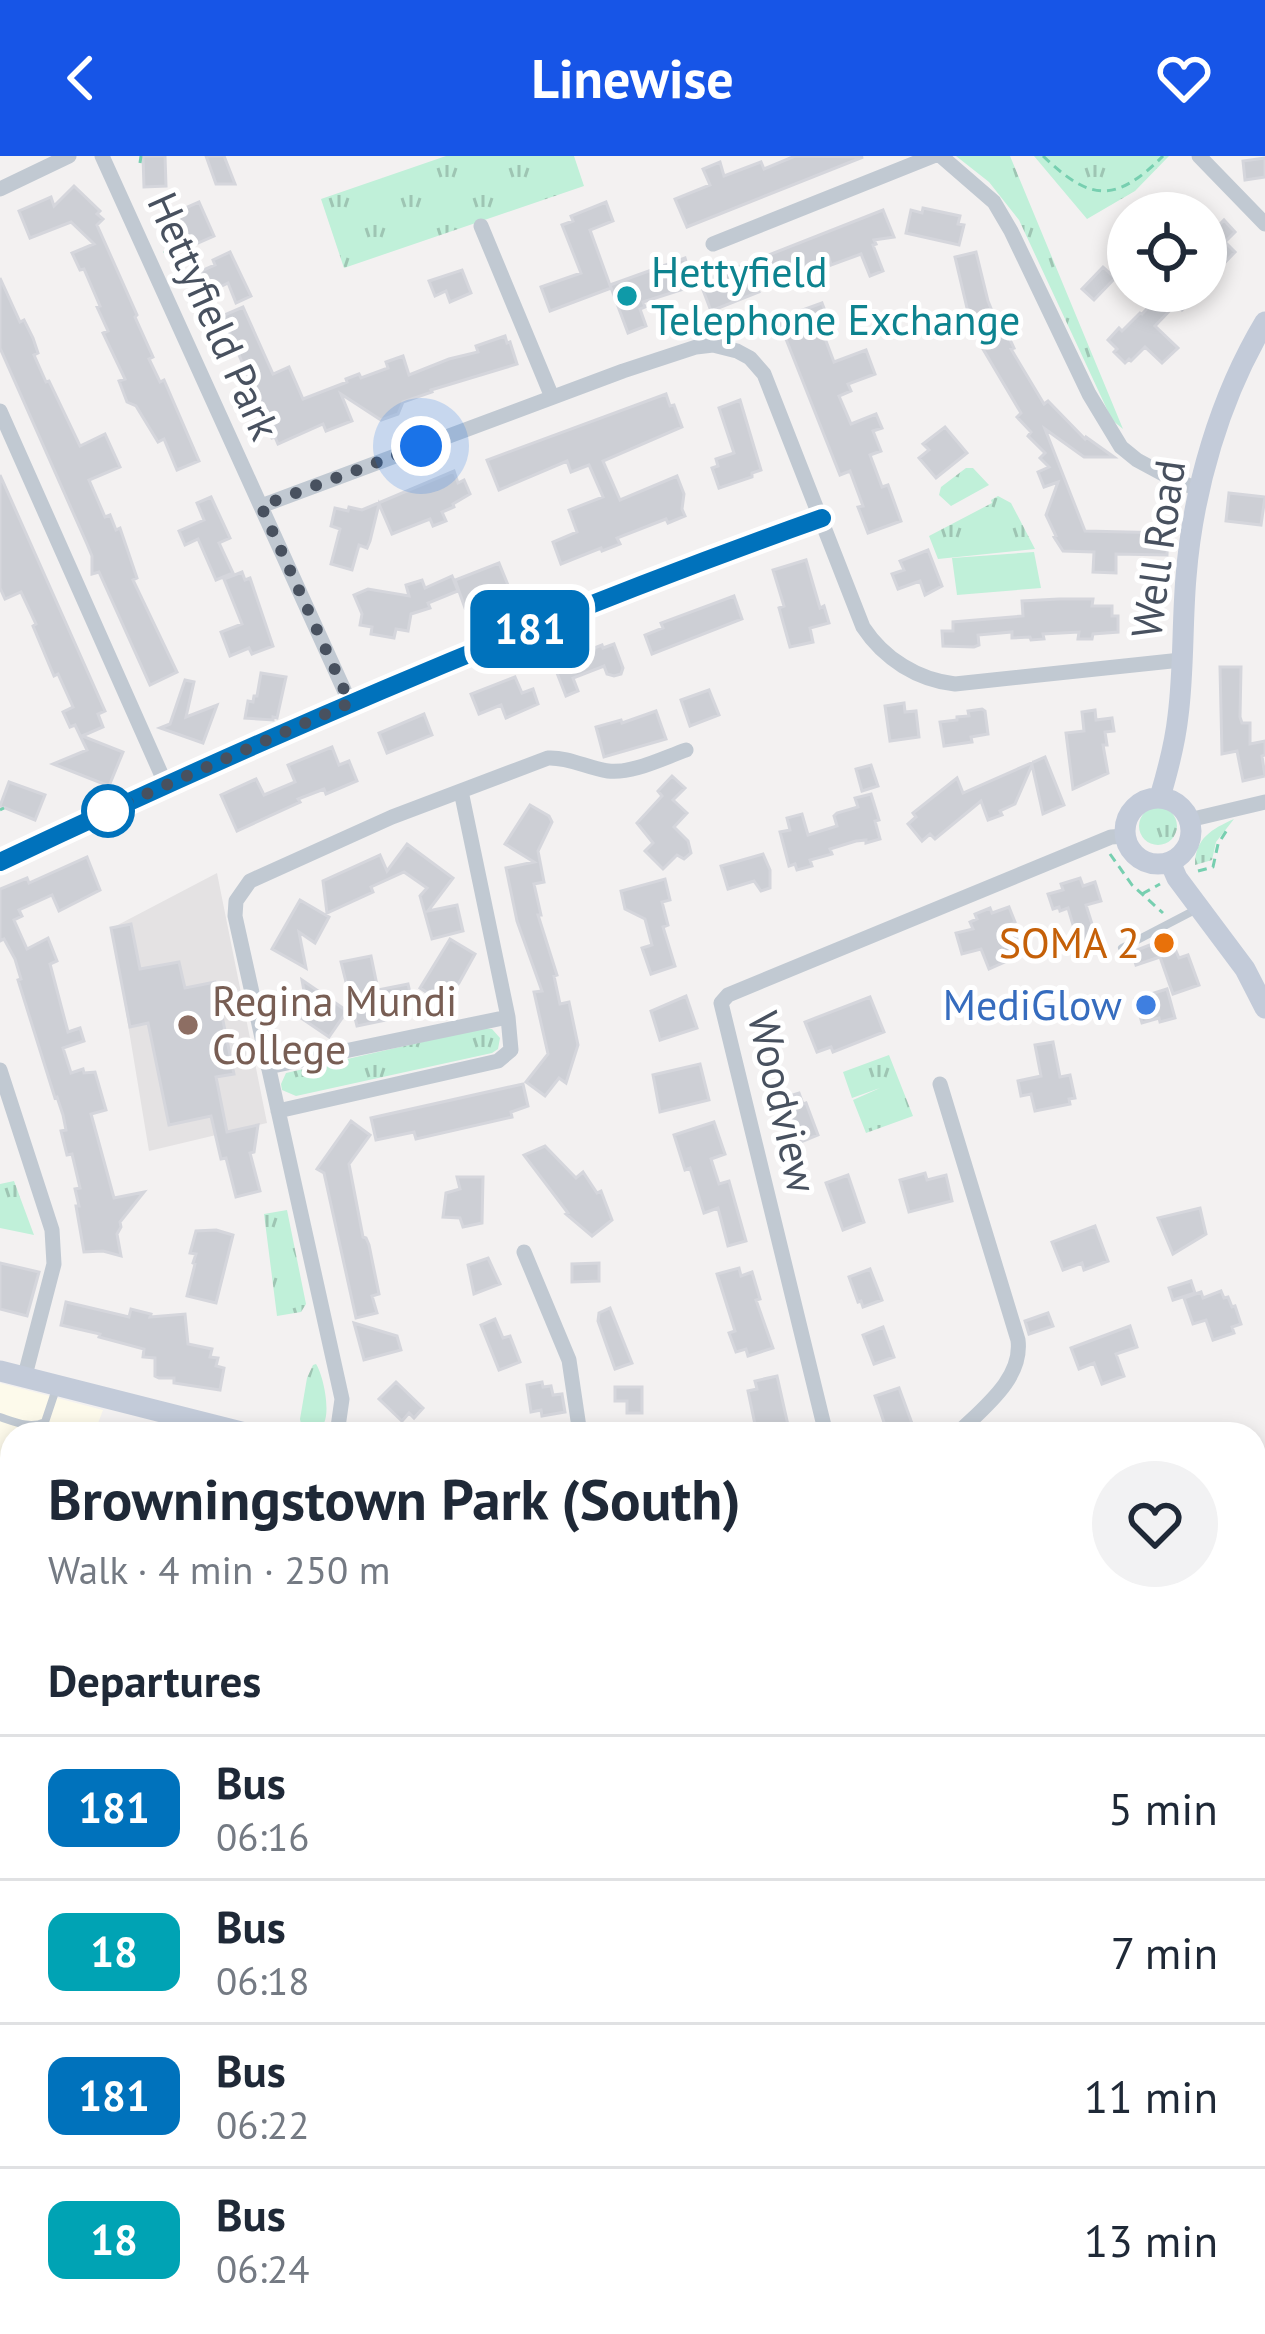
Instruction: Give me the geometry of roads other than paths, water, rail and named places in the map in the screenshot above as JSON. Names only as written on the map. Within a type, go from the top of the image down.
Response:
[{"type":"main road","name":"Well Road","points":[[1124,836],[1133,808],[1160,797],[1175,735],[1188,561],[1199,490],[1229,395],[1265,322]]},
{"type":"main road","points":[[1160,797],[1178,804],[1189,820],[1190,840],[1173,870]]},
{"type":"main road","points":[[1124,836],[1141,860],[1173,870],[1245,969],[1265,1008]]},
{"type":"main road","points":[[0,1371],[185,1422]]},
{"type":"street","points":[[0,189],[69,156]]},
{"type":"street","name":"Hettyfield Park","points":[[102,156],[350,703]]},
{"type":"street","points":[[713,244],[937,156],[994,202],[1089,394],[1121,447],[1163,475],[1199,490]]},
{"type":"street","points":[[1199,156],[1265,224]]},
{"type":"street","points":[[481,226],[552,397]]},
{"type":"street","points":[[261,506],[552,397],[713,345],[737,351],[764,374],[859,616],[885,653],[926,678],[956,684],[1181,660]]},
{"type":"street","points":[[0,411],[166,785]]},
{"type":"street","points":[[0,862],[350,703],[645,582],[822,518]]},
{"type":"street","points":[[339,1422],[342,1402],[235,916],[236,902],[250,881],[365,829],[548,758],[622,771],[686,750]]},
{"type":"street","points":[[278,1112],[498,1061],[512,1050],[461,790]]},
{"type":"street","points":[[1189,820],[1265,802]]},
{"type":"street","name":"Woodview","points":[[823,1422],[721,1003],[728,994],[1090,845],[1124,836]]},
{"type":"street","points":[[268,1067],[508,1017]]},
{"type":"street","points":[[0,1070],[55,1250],[24,1379]]},
{"type":"street","points":[[940,1084],[1020,1355],[1004,1384],[968,1422]]},
{"type":"street","points":[[524,1252],[569,1360],[578,1422]]},
{"type":"lane","points":[[1122,948],[1199,907]]},
{"type":"lane","points":[[45,1422],[56,1387]]},
{"type":"place","name":"Hettyfield Telephone Exchange","points":[[627,296]]},
{"type":"place","name":"SOMA 2","points":[[1164,943]]},
{"type":"place","name":"MediGlow","points":[[1146,1005]]},
{"type":"place","name":"Regina Mundi College","points":[[188,1025]]}]
